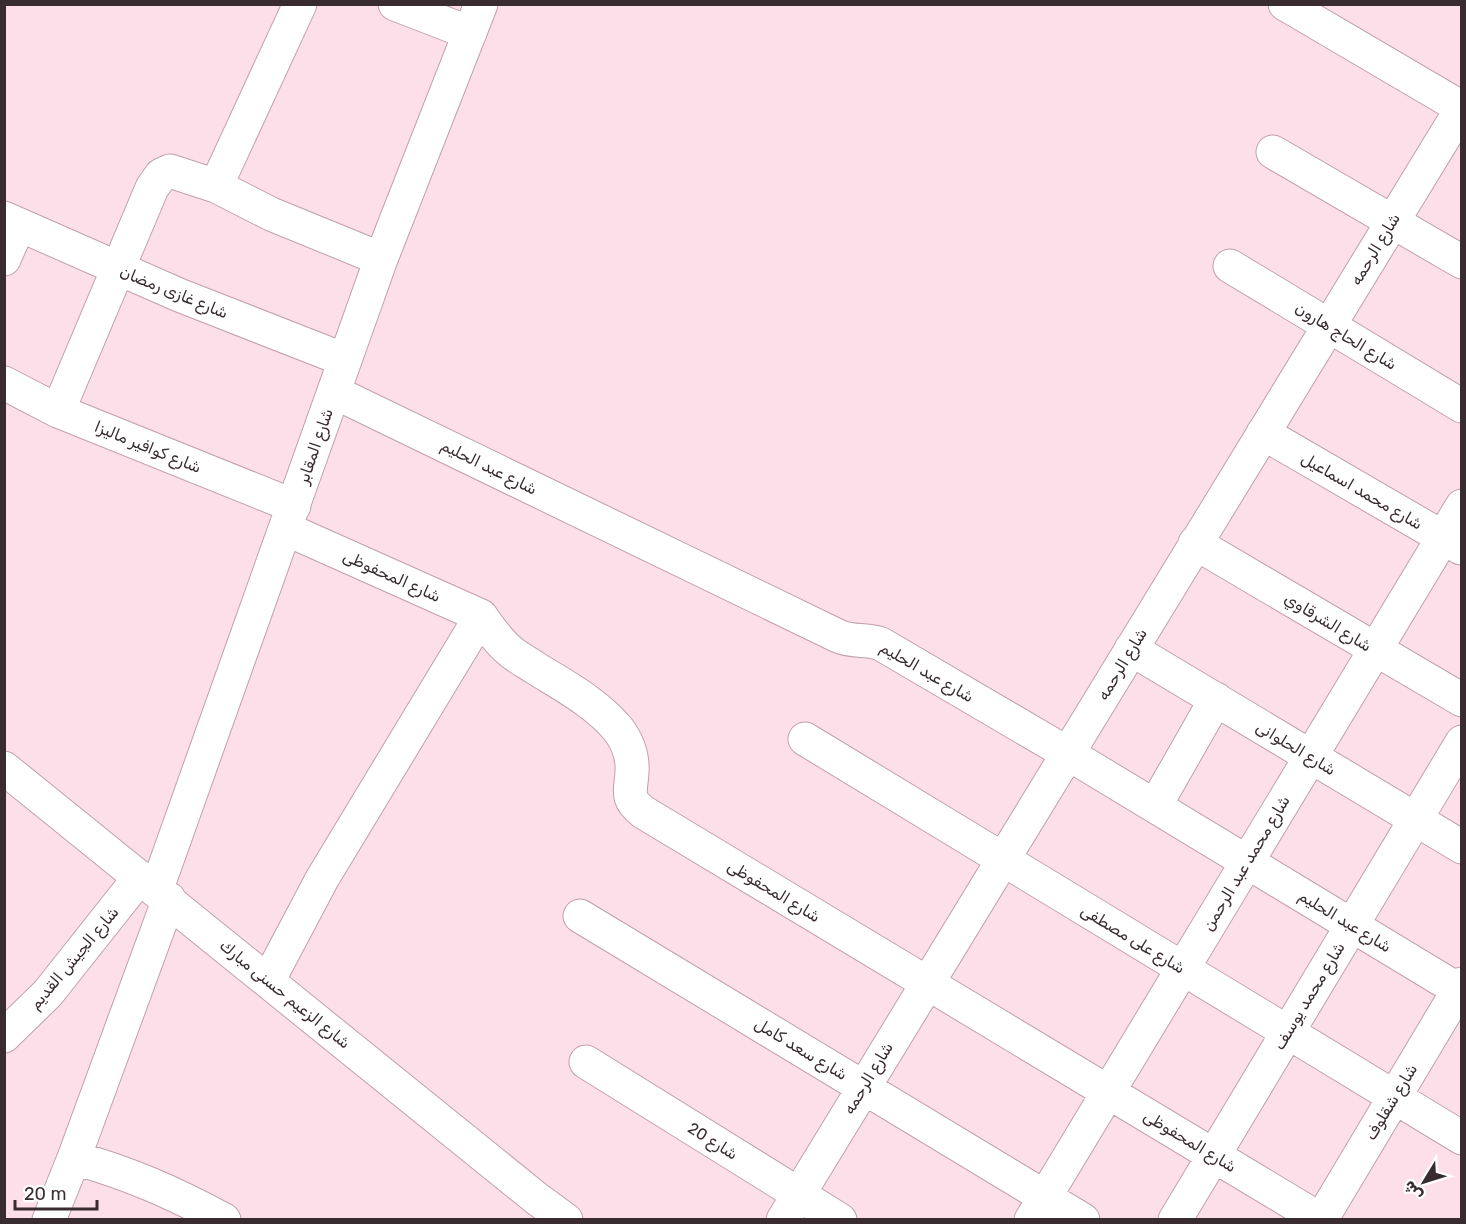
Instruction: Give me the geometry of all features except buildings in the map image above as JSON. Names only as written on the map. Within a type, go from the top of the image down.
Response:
[{"type":"street","points":[[216,186],[300,4]]},
{"type":"street","points":[[395,4],[475,19]]},
{"type":"street","points":[[1285,4],[1461,108]]},
{"type":"street","name":"شارع المقابر","points":[[49,1220],[74,1158],[155,889],[381,259],[475,19]]},
{"type":"street","name":"شارع الرحمه","points":[[791,1207],[1461,108]]},
{"type":"street","points":[[1273,152],[1461,262]]},
{"type":"street","points":[[58,411],[152,188],[161,175],[170,171],[216,186],[271,213],[381,259]]},
{"type":"street","points":[[4,259],[12,221]]},
{"type":"street","name":"شارع غازى رمضان","points":[[12,221],[118,269],[345,360]]},
{"type":"street","name":"شارع الحاج هارون","points":[[1230,266],[1461,406]]},
{"type":"street","name":"شارع كوافير ماليزا","points":[[4,383],[58,411],[290,518]]},
{"type":"street","name":"شارع عبد الحليم","points":[[334,392],[845,640],[876,642],[1068,753],[1460,988]]},
{"type":"street","name":"شارع محمد اسماعيل","points":[[1263,433],[1452,543]]},
{"type":"street","name":"شارع محمد عبد الرحمن","points":[[1038,1208],[1375,649],[1452,543],[1461,506]]},
{"type":"street","name":"شارع المحفوظى","points":[[290,518],[481,616],[495,637],[511,653],[607,715],[624,736],[630,753],[632,771],[629,789],[633,802],[638,808],[1321,1220]]},
{"type":"street","name":"شارع الشرقاوي","points":[[1195,543],[1461,700]]},
{"type":"street","points":[[268,981],[322,879],[481,616]]},
{"type":"street","name":"شارع الحلوانى","points":[[1131,649],[1461,847]]},
{"type":"street","points":[[1155,806],[1216,699]]},
{"type":"street","name":"شارع على مصطفى","points":[[805,739],[1461,1138]]},
{"type":"street","name":"شارع محمد يوسف","points":[[1175,1220],[1461,742]]},
{"type":"street","name":"شارع الزعيم حسنى مبارك","points":[[4,768],[268,981],[527,1209],[566,1220]]},
{"type":"street","name":"شارع الجيش القديم","points":[[4,1036],[155,889]]},
{"type":"street","name":"شارع سعد كامل","points":[[580,916],[863,1087],[1038,1208],[1083,1220]]},
{"type":"street","name":"شارع شقلوف","points":[[1321,1220],[1460,988]]},
{"type":"street","name":"شارع 20","points":[[586,1062],[791,1207],[840,1220]]},
{"type":"street","points":[[74,1158],[117,1170],[168,1191],[213,1217]]}]
